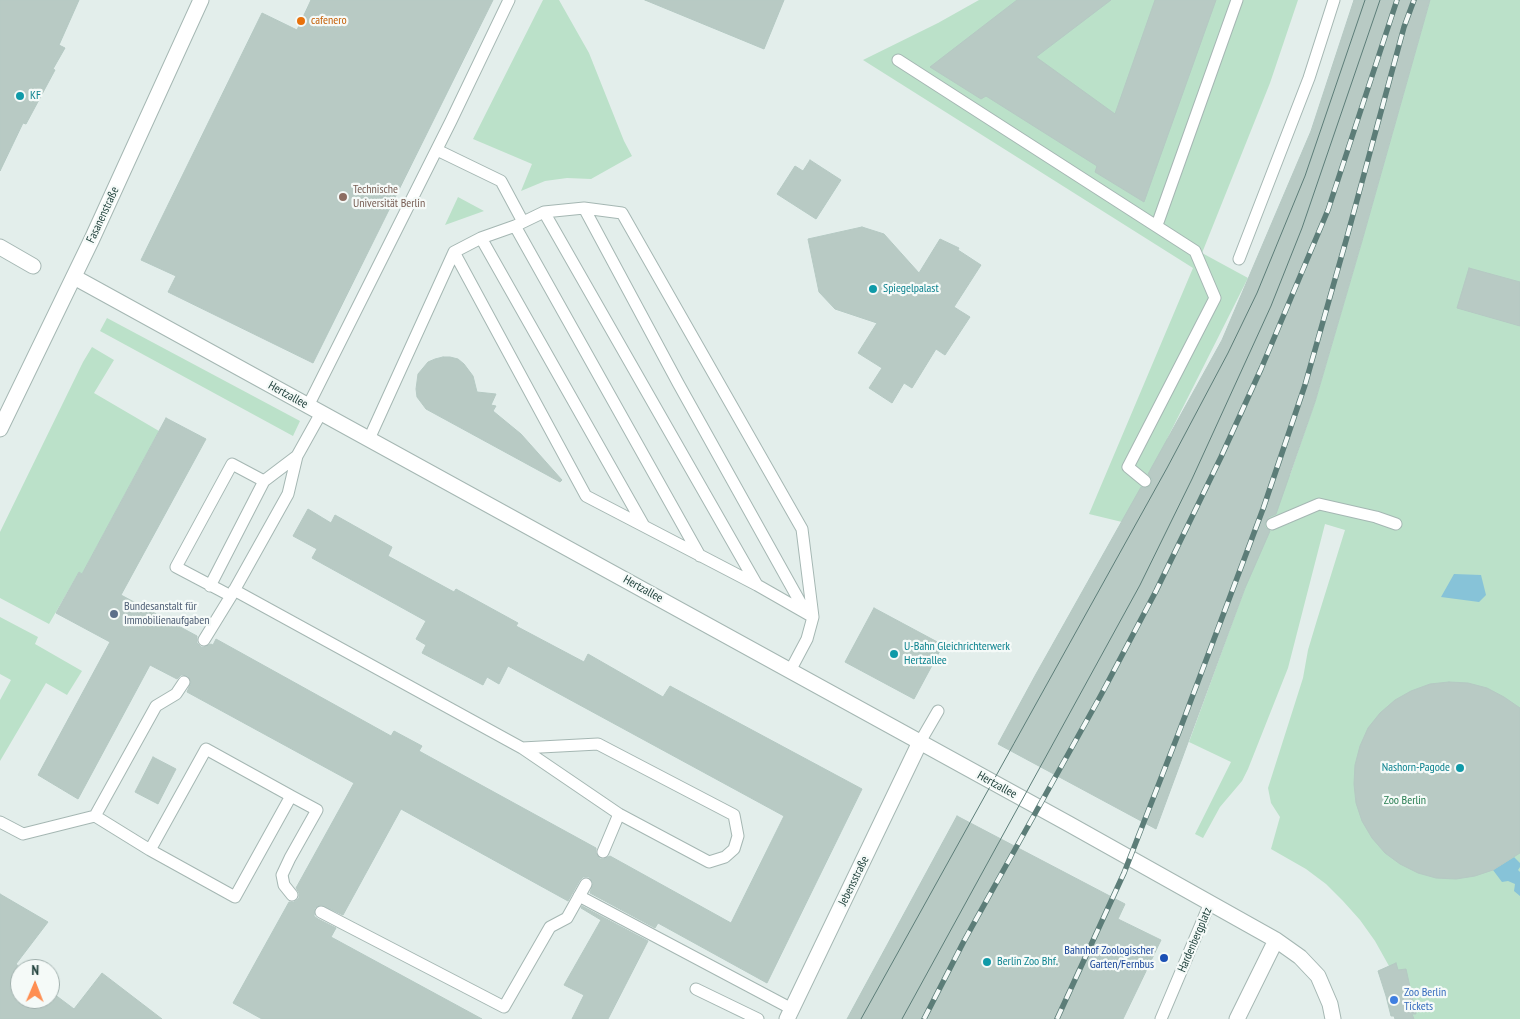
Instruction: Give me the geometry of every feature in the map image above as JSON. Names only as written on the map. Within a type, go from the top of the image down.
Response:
[{"type":"street","name":"Fasanenstraße","points":[[0,429],[74,277],[201,0]]},
{"type":"street","points":[[0,247],[34,266]]},
{"type":"street","name":"Hertzallee","points":[[74,277],[1210,903]]},
{"type":"street","name":"Jebensstraße","points":[[790,1014],[920,742]]},
{"type":"street","name":"Hardenbergplatz","points":[[1210,903],[1276,940],[1300,958],[1318,976],[1330,1004],[1333,1019]]},
{"type":"street","points":[[1237,1019],[1276,940]]},
{"type":"lane","points":[[204,640],[233,593],[288,494],[297,456],[315,410],[509,0]]},
{"type":"lane","points":[[1156,225],[1237,0]]},
{"type":"lane","points":[[1239,260],[1309,78],[1334,0]]},
{"type":"lane","points":[[898,60],[1196,252],[1215,298],[1128,467],[1145,481]]},
{"type":"lane","points":[[437,150],[501,181],[519,224],[700,556]]},
{"type":"lane","points":[[584,208],[688,400],[809,615]]},
{"type":"lane","points":[[369,440],[454,252],[544,212],[584,208],[622,213],[802,529],[809,615],[807,639],[790,671]]},
{"type":"lane","points":[[544,212],[758,585]]},
{"type":"lane","points":[[482,238],[644,526]]},
{"type":"lane","points":[[454,252],[586,496],[758,585],[809,615]]},
{"type":"lane","points":[[210,586],[264,481],[297,456]]},
{"type":"lane","points":[[264,481],[232,464],[176,567],[210,586],[233,593],[522,748],[619,814],[709,862],[725,857],[734,849],[738,836],[734,815],[598,744],[522,748]]},
{"type":"lane","points":[[1272,524],[1320,504],[1376,517],[1396,524]]},
{"type":"lane","points":[[95,816],[156,706],[176,694],[184,682]]},
{"type":"lane","points":[[920,742],[938,711]]},
{"type":"lane","points":[[150,850],[206,749],[317,810],[282,875],[284,885],[292,895]]},
{"type":"lane","points":[[0,822],[22,834],[95,816],[150,850],[235,897],[291,796]]},
{"type":"lane","points":[[603,852],[619,814]]},
{"type":"lane","points":[[321,912],[504,1007],[550,927],[567,918],[586,884]]},
{"type":"lane","points":[[580,896],[790,1014]]},
{"type":"lane","name":"Hardenbergplatz","points":[[1162,1019],[1210,903]]},
{"type":"lane","points":[[696,989],[758,1019]]},
{"type":"green space","points":[[543,0],[559,0],[589,53],[624,141],[632,156],[591,179],[567,178],[545,181],[521,191],[532,164],[473,139]]},
{"type":"green space","name":"Zoo Berlin","points":[[979,0],[1298,0],[1270,83],[1202,253],[1248,278],[1167,439],[1290,475],[1315,402],[1430,0],[1520,0],[1520,1019],[1402,1019],[1401,1015],[1391,1016],[1378,971],[1389,966],[1360,920],[1326,884],[1306,869],[1271,849],[1280,817],[1271,803],[1268,788],[1303,678],[1308,650],[1345,530],[1325,524],[1288,668],[1248,769],[1242,781],[1220,807],[1203,838],[1195,834],[1231,762],[1189,742],[1245,588],[1122,522],[1089,514],[1193,268],[863,60],[938,23]]},
{"type":"green space","points":[[458,197],[484,211],[445,225]]},
{"type":"green space","points":[[107,318],[300,421],[293,436],[100,331]]},
{"type":"green space","points":[[92,347],[114,360],[94,393],[159,431],[82,574],[79,572],[49,624],[0,598],[0,532]]},
{"type":"green space","points":[[0,617],[38,637],[35,644],[82,671],[67,695],[46,683],[0,761],[0,700],[11,680],[0,674]]},
{"type":"water","points":[[1454,574],[1481,575],[1486,595],[1479,602],[1441,597]]},
{"type":"water","points":[[1514,857],[1520,863],[1518,870],[1520,872],[1520,896],[1514,891],[1515,884],[1508,881],[1502,882],[1493,870]]},
{"type":"building","name":"KF","points":[[0,0],[79,0],[59,45],[65,48],[53,69],[55,70],[26,124],[23,123],[0,171]]},
{"type":"building","points":[[311,0],[493,0],[313,363],[168,292],[176,276],[141,260],[262,13],[297,30]]},
{"type":"building","points":[[645,0],[784,0],[764,49]]},
{"type":"building","points":[[1017,0],[1111,0],[1036,57],[1115,114],[1155,0],[1216,0],[1144,202],[1095,172],[1097,166],[986,96],[981,99],[930,67]]},
{"type":"building","points":[[1354,0],[1430,0],[1315,402],[1276,514],[1269,517],[1265,523],[1265,527],[1270,531],[1245,588],[1156,829],[998,744],[1141,487],[1147,488],[1151,485],[1152,479],[1148,474],[1222,340],[1311,131]]},
{"type":"building","points":[[810,160],[841,180],[816,219],[777,194],[795,166],[803,171]]},
{"type":"building","points":[[862,227],[884,234],[919,273],[940,239],[959,248],[958,250],[981,265],[954,307],[970,317],[945,355],[936,349],[912,388],[904,383],[892,403],[869,388],[882,368],[858,353],[877,323],[835,309],[819,292],[808,239]]},
{"type":"building","points":[[1469,268],[1520,282],[1520,326],[1457,308]]},
{"type":"building","points":[[443,357],[458,359],[464,364],[473,376],[477,392],[496,394],[491,405],[496,406],[493,411],[521,434],[562,480],[560,482],[426,409],[417,397],[418,374],[428,362]]},
{"type":"building","points":[[166,418],[206,439],[121,595],[197,636],[197,643],[201,647],[213,645],[216,639],[391,736],[394,731],[422,746],[419,751],[596,848],[596,853],[600,859],[610,856],[731,923],[784,816],[508,666],[499,684],[487,677],[483,685],[422,653],[426,645],[416,639],[426,621],[312,558],[317,549],[293,536],[308,509],[331,523],[335,515],[392,547],[388,556],[454,592],[456,589],[518,623],[516,626],[584,662],[588,654],[663,697],[670,686],[862,789],[767,983],[658,923],[655,928],[590,893],[593,883],[589,877],[583,877],[580,880],[568,901],[401,809],[343,915],[321,905],[315,908],[314,916],[336,928],[331,937],[482,1019],[262,1019],[233,1003],[289,902],[294,902],[299,898],[296,888],[354,783],[187,692],[191,682],[188,676],[181,675],[177,679],[150,665],[78,799],[38,775],[110,642],[56,613],[79,572],[82,574]]},
{"type":"building","name":"U-Bahn Gleichrichterwerk Hertzallee","points":[[874,608],[943,645],[914,699],[845,662]]},
{"type":"building","points":[[1468,683],[1487,688],[1520,708],[1520,853],[1493,870],[1475,876],[1456,879],[1436,878],[1418,873],[1400,864],[1385,853],[1372,838],[1362,821],[1356,803],[1354,784],[1355,765],[1360,746],[1368,728],[1380,713],[1395,700],[1411,691],[1430,684]]},
{"type":"building","points":[[153,757],[176,769],[158,804],[135,792]]},
{"type":"building","name":"Berlin Zoo Bhf.","points":[[957,816],[1125,904],[1118,919],[1161,940],[1123,1019],[847,1019]]},
{"type":"building","points":[[0,894],[48,922],[20,959],[10,959],[10,1009],[60,1009],[60,998],[74,1009],[102,973],[162,1019],[0,1019]]},
{"type":"building","points":[[582,906],[648,941],[608,1019],[572,1019],[584,995],[564,985],[601,920],[581,908]]},
{"type":"building","points":[[1396,963],[1398,970],[1406,969],[1416,1014],[1412,1014],[1414,1019],[1395,1019],[1394,1016],[1391,1016],[1378,971]]},
{"type":"tram line","points":[[861,1019],[1167,468],[1228,353],[1257,293],[1305,176],[1365,0]]},
{"type":"tram line","points":[[902,1019],[1140,585],[1192,479],[1271,306],[1302,228],[1380,0]]},
{"type":"railway","points":[[924,1019],[964,941],[1101,695],[1156,591],[1221,457],[1261,369],[1328,210],[1397,0]]},
{"type":"railway","points":[[1057,1019],[1124,873],[1263,509],[1305,385],[1404,27],[1414,0]]},
{"type":"place","name":"cafenero","points":[[301,21]]},
{"type":"place","name":"KF","points":[[20,96]]},
{"type":"place","name":"Technische Universität Berlin","points":[[343,197]]},
{"type":"place","name":"Spiegelpalast","points":[[873,289]]},
{"type":"place","name":"Bundesanstalt für Immobilienaufgaben","points":[[114,614]]},
{"type":"place","name":"U-Bahn Gleichrichterwerk Hertzallee","points":[[894,654]]},
{"type":"place","name":"Nashorn-Pagode","points":[[1460,768]]},
{"type":"place","name":"Bahnhof Zoologischer Garten/Fernbus","points":[[1164,958]]},
{"type":"place","name":"Berlin Zoo Bhf.","points":[[987,962]]},
{"type":"place","name":"Zoo Berlin Tickets","points":[[1394,1000]]}]
